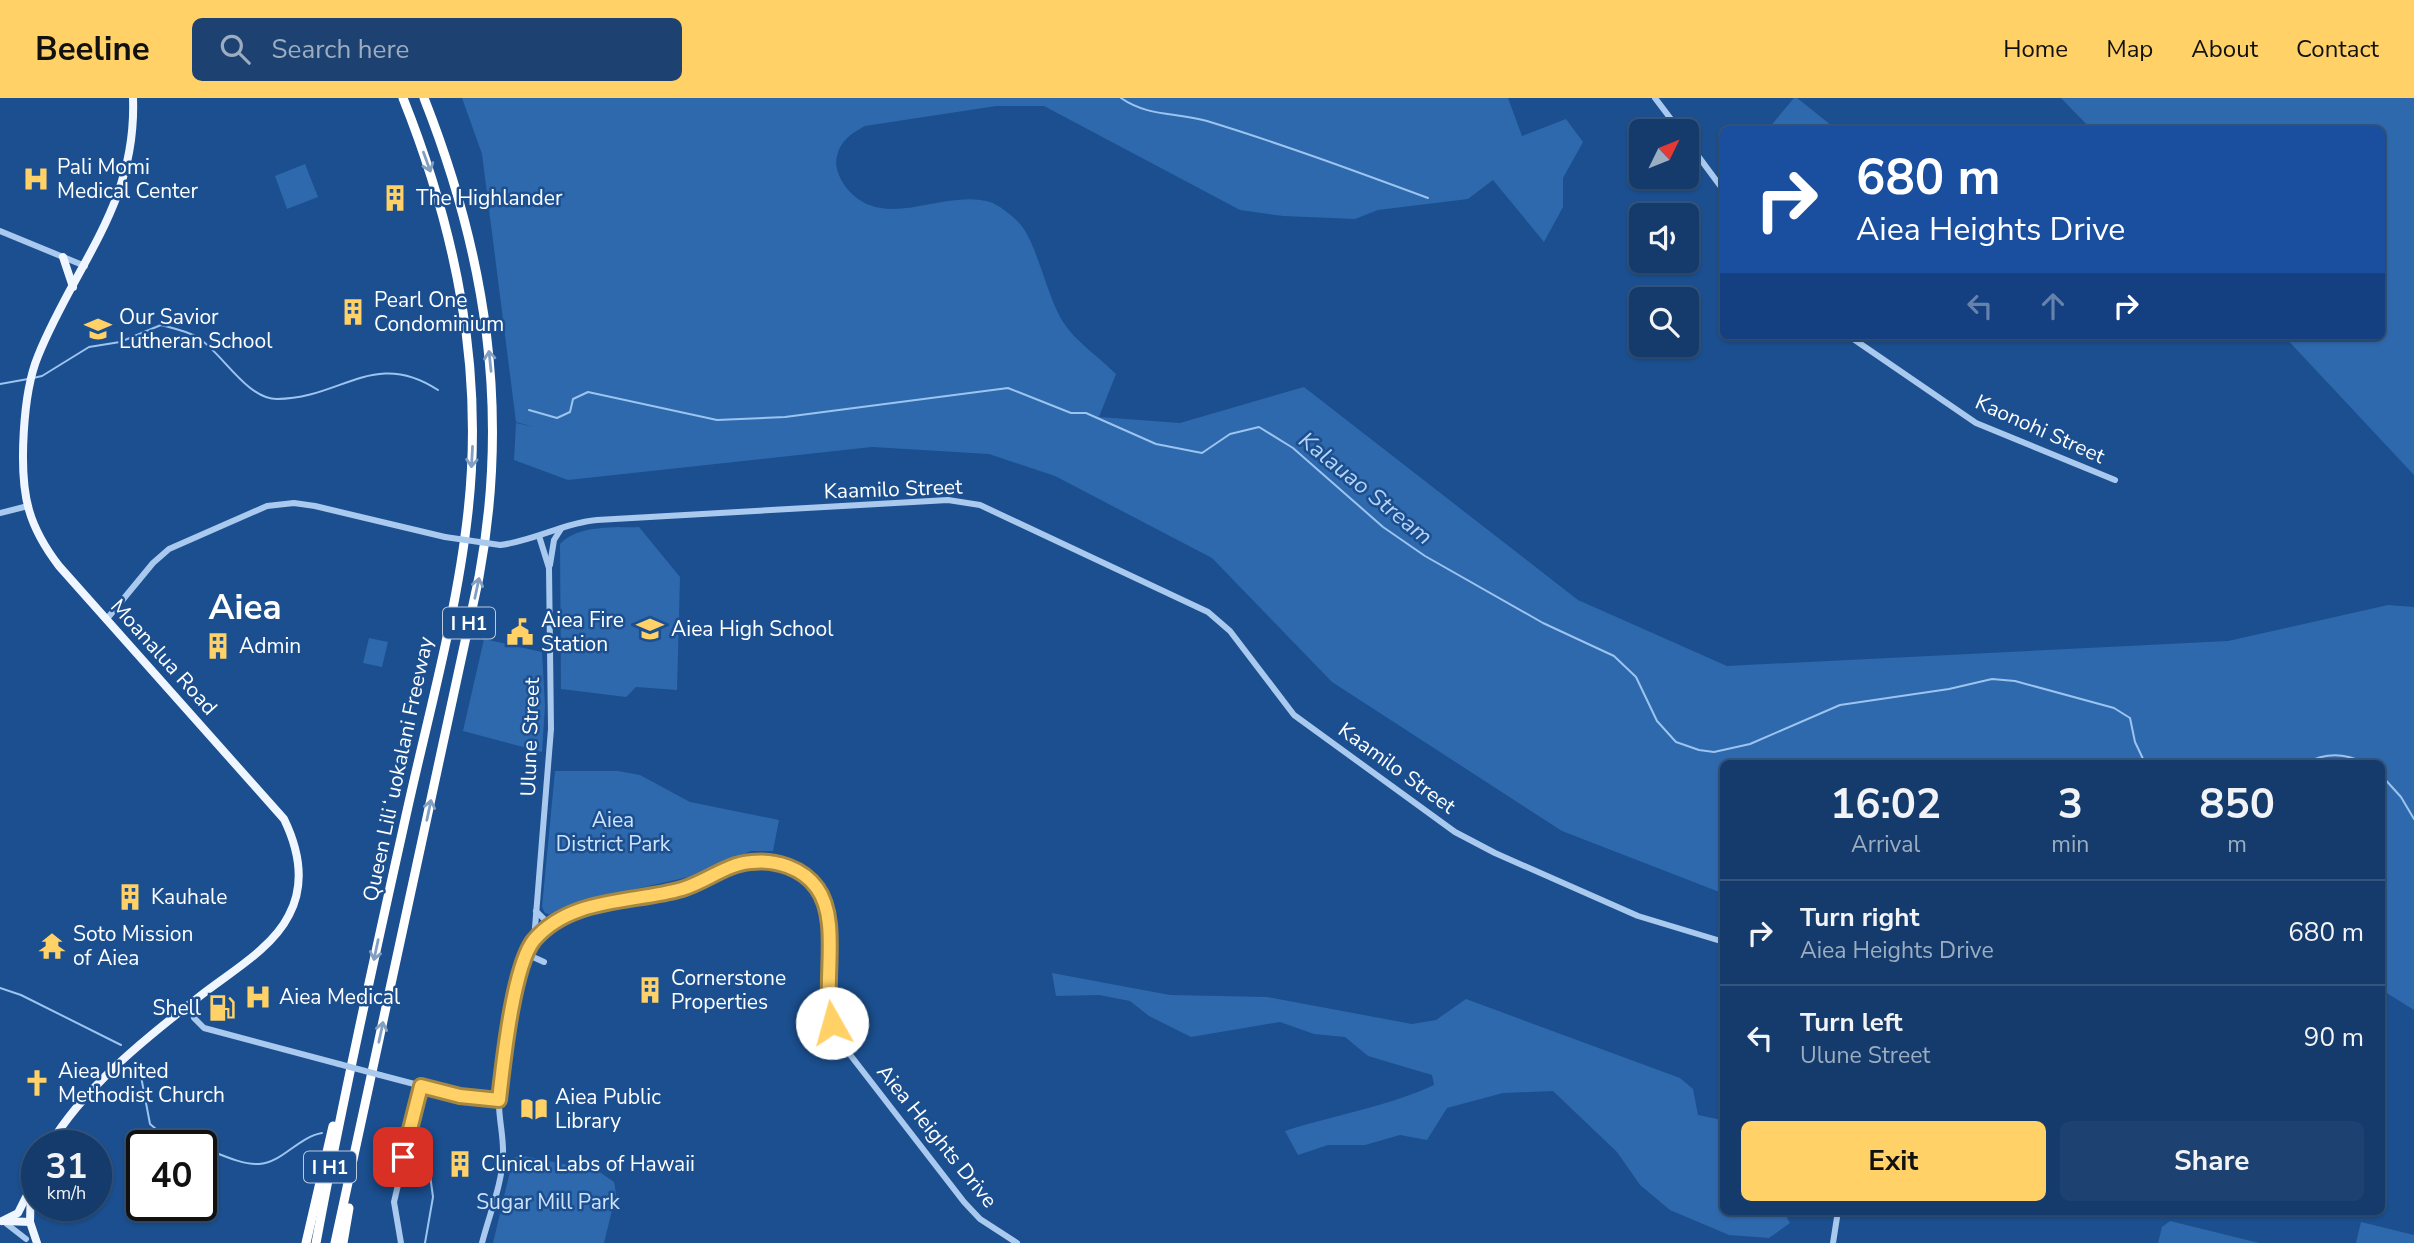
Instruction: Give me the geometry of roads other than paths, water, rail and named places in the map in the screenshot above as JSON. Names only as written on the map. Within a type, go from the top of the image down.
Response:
[{"type":"highway","name":"Queen Liliʻuokalani Freeway","points":[[316,1243],[345,1091],[459,577],[471,481],[472,387],[463,299],[449,230],[403,98]]},
{"type":"highway","name":"Queen Liliʻuokalani Freeway","points":[[335,1243],[358,1147],[479,577],[492,481],[492,379],[479,278],[456,186],[424,98]]},
{"type":"highway","points":[[306,1243],[328,1143],[345,1091]]},
{"type":"highway","points":[[344,1243],[358,1147]]},
{"type":"main road","name":"Moanalua Road","points":[[61,1130],[86,1097],[191,1002],[278,932],[296,900],[300,860],[284,819],[50,554],[28,506],[24,478],[29,394],[34,369],[45,340],[110,218],[120,189],[131,138],[133,98]]},
{"type":"main road","points":[[63,257],[73,288]]},
{"type":"main road","points":[[1,1221],[21,1208]]},
{"type":"main road","points":[[1,1221],[30,1222],[37,1243]]},
{"type":"street","points":[[1655,98],[1671,119]]},
{"type":"street","points":[[1699,157],[1720,186]]},
{"type":"street","points":[[0,231],[85,266]]},
{"type":"street","name":"Kaonohi Street","points":[[1855,340],[1976,423],[2115,480]]},
{"type":"street","name":"Kaamilo Street","points":[[106,620],[153,563],[169,549],[267,506],[294,503],[315,506],[445,537],[500,545],[539,536],[565,526],[597,520],[948,500],[980,505],[1209,612],[1230,631],[1294,715],[1474,844],[1638,916],[1720,941]]},
{"type":"street","points":[[0,513],[28,506]]},
{"type":"street","points":[[550,568],[554,540],[565,526]]},
{"type":"street","name":"Ulune Street","points":[[534,940],[551,729],[550,568],[539,536]]},
{"type":"street","name":"Aiea Heights Drive","points":[[482,1243],[503,1157],[499,1100],[514,1001],[524,961],[534,940],[558,921],[600,904],[683,889],[727,869],[751,862],[786,866],[806,876],[816,885],[826,906],[830,1013],[841,1043],[964,1202],[980,1219],[1017,1243]]},
{"type":"street","points":[[536,911],[545,920],[558,921]]},
{"type":"street","points":[[524,961],[536,957],[544,962]]},
{"type":"street","points":[[191,1002],[194,1018],[204,1028],[460,1096],[499,1100]]},
{"type":"street","points":[[401,1243],[394,1202],[421,1086]]},
{"type":"street","points":[[1833,1243],[1837,1215]]},
{"type":"street","points":[[1,1221],[27,1241],[30,1222]]},
{"type":"waterway","points":[[1121,98],[1141,108],[1196,118],[1235,130],[1428,198]]},
{"type":"waterway","name":"Kalauao Stream","points":[[33,378],[42,376],[89,347],[120,342],[161,325],[197,337],[244,383],[266,397],[300,397],[376,374],[415,378],[438,390]]},
{"type":"waterway","name":"Kalauao Stream","points":[[0,384],[28,379]]},
{"type":"waterway","name":"Kalauao Stream","points":[[529,410],[557,418],[570,412],[573,399],[588,392],[717,420],[785,417],[1008,388],[1071,413],[1086,413],[1156,444],[1202,453],[1230,434],[1259,427],[1293,448],[1383,527],[1425,556],[1543,623],[1614,656],[1636,677],[1657,721],[1676,742],[1714,752],[1750,744],[1840,705],[1949,689],[1992,679],[2015,681],[2114,708],[2130,718],[2135,742],[2144,760]]},
{"type":"waterway","name":"Kalauao Stream","points":[[2314,760],[2336,755],[2358,760]]},
{"type":"waterway","name":"Kalauao Stream","points":[[2385,779],[2401,797],[2414,819]]},
{"type":"waterway","points":[[0,988],[21,995],[121,1045]]},
{"type":"waterway","points":[[140,1071],[150,1124],[157,1130]]},
{"type":"waterway","points":[[217,1153],[252,1164],[267,1163],[305,1139],[322,1133]]},
{"type":"waterway","points":[[380,1139],[402,1151]]},
{"type":"waterway","points":[[407,1155],[430,1175],[433,1197],[425,1243]]},
{"type":"place","name":"Pali Momi Medical Center","points":[[36,179]]},
{"type":"place","name":"The Highlander","points":[[395,198]]},
{"type":"place","name":"Pearl One Condominium","points":[[353,312]]},
{"type":"place","name":"Our Savior Lutheran School","points":[[98,329]]},
{"type":"place","name":"Aiea High School","points":[[650,629]]},
{"type":"place","name":"Aiea Fire Station","points":[[520,632]]},
{"type":"place","name":"Admin","points":[[218,646]]},
{"type":"place","name":"Kauhale","points":[[130,897]]},
{"type":"place","name":"Soto Mission of Aiea","points":[[52,946]]},
{"type":"place","name":"Cornerstone Properties","points":[[650,990]]},
{"type":"place","name":"Aiea Medical","points":[[258,997]]},
{"type":"place","name":"Shell","points":[[222,1008]]},
{"type":"place","name":"Aiea United Methodist Church","points":[[37,1083]]},
{"type":"place","name":"Aiea Public Library","points":[[534,1109]]},
{"type":"place","name":"Clinical Labs of Hawaii","points":[[460,1164]]},
{"type":"district","name":"Aiea","points":[[245,607]]},
{"type":"park label","name":"Aiea District Park","points":[[613,832]]},
{"type":"park label","name":"Sugar Mill Park","points":[[548,1202]]}]
